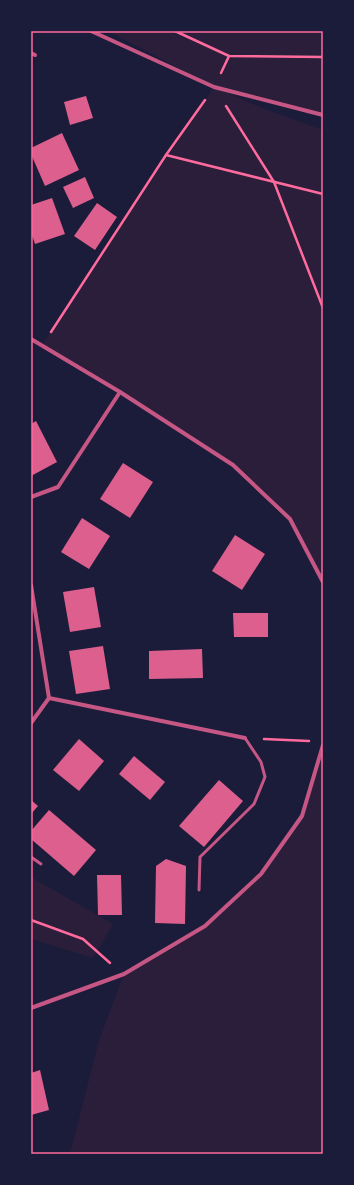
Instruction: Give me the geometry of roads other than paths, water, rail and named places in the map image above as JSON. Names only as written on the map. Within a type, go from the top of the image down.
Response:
[{"type":"street","points":[[91,31],[214,87],[323,116]]},
{"type":"street","points":[[31,339],[120,392],[233,465],[290,519],[323,582]]},
{"type":"street","points":[[31,497],[58,487],[120,392]]},
{"type":"street","points":[[31,585],[49,698],[31,723]]},
{"type":"street","points":[[49,698],[245,738]]},
{"type":"street","points":[[31,1008],[124,974],[205,926],[261,874],[302,816],[323,745]]},
{"type":"lane","points":[[199,890],[200,857],[254,804],[265,777],[261,762],[245,738]]},
{"type":"lane","points":[[31,857],[41,864]]}]
